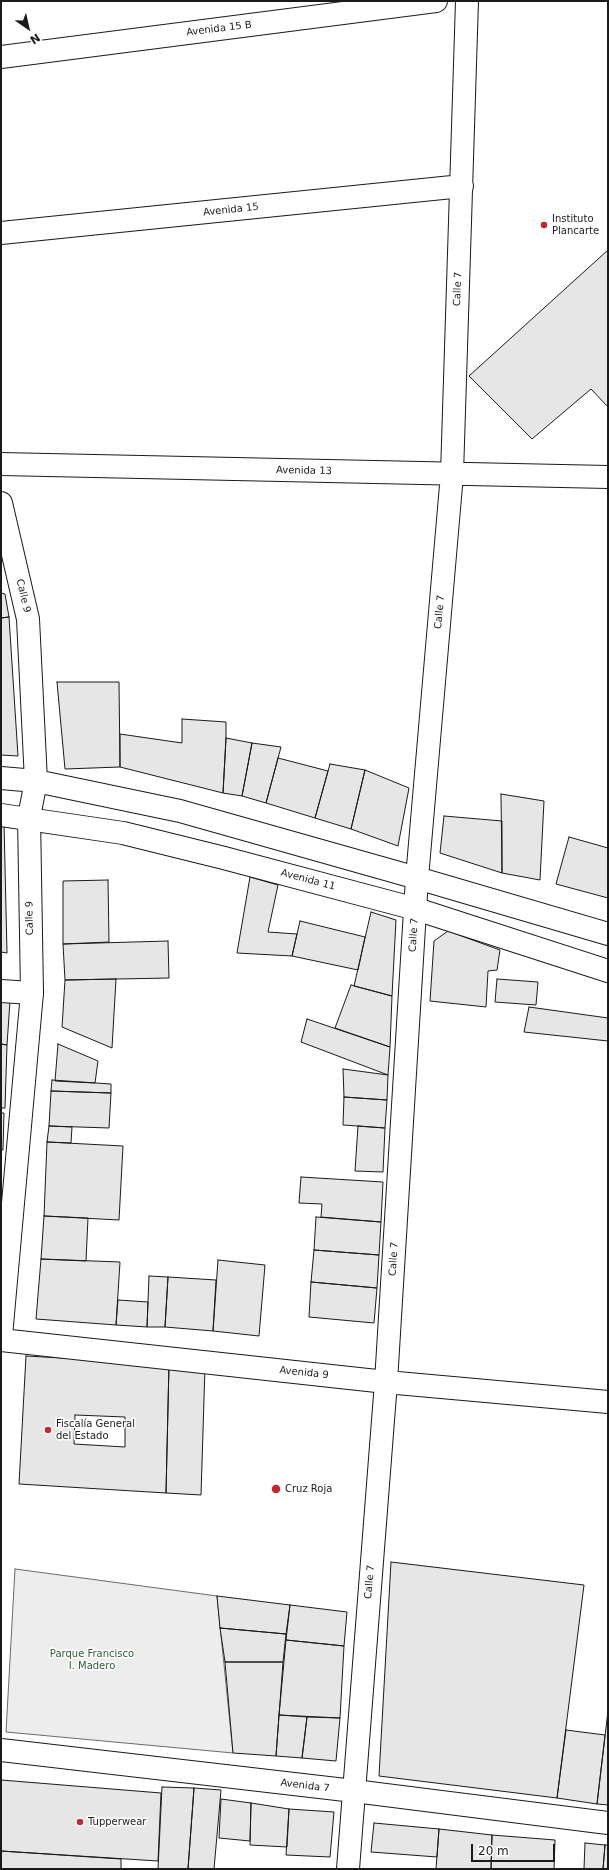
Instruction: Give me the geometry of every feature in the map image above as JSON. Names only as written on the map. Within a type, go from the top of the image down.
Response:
[{"type":"street","name":"Avenida 15 B","points":[[1,57],[436,1]]},
{"type":"street","name":"Calle 7","points":[[348,1869],[386,1382],[417,878],[452,474],[468,1]]},
{"type":"street","name":"Avenida 15","points":[[1,233],[462,186]]},
{"type":"street","name":"Avenida 13","points":[[1,464],[608,477]]},
{"type":"street","name":"Calle 9","points":[[1,503],[28,619],[36,781],[29,817],[32,994],[1,1336]]},
{"type":"street","points":[[1,778],[36,781],[180,811],[608,934]]},
{"type":"street","name":"Avenida 11","points":[[1,814],[29,817],[123,833],[416,909],[608,971]]},
{"type":"street","points":[[1,991],[32,994]]},
{"type":"street","name":"Avenida 9","points":[[1,1340],[386,1382],[608,1402]]},
{"type":"street","name":"Avenida 7","points":[[1,1750],[354,1791],[608,1823]]},
{"type":"green space","name":"Parque Francisco I. Madero","points":[[15,1569],[217,1596],[233,1753],[6,1732]]},
{"type":"building","points":[[608,250],[608,407],[591,389],[532,439],[469,376]]},
{"type":"building","points":[[1,593],[5,594],[9,617],[1,618]]},
{"type":"building","points":[[9,617],[18,756],[1,755],[1,618]]},
{"type":"building","points":[[57,682],[119,682],[120,767],[65,769]]},
{"type":"building","points":[[182,719],[226,722],[223,793],[120,767],[120,734],[182,743]]},
{"type":"building","points":[[226,738],[252,743],[242,796],[223,793]]},
{"type":"building","points":[[252,743],[281,747],[266,803],[242,796]]},
{"type":"building","points":[[278,758],[328,771],[315,818],[266,803]]},
{"type":"building","points":[[330,764],[365,770],[351,829],[315,818]]},
{"type":"building","points":[[365,770],[409,788],[398,846],[351,829]]},
{"type":"building","points":[[501,794],[544,801],[540,880],[502,873]]},
{"type":"building","points":[[444,816],[502,821],[502,873],[440,853]]},
{"type":"building","points":[[1,823],[4,823],[7,953],[1,952]]},
{"type":"building","points":[[569,837],[608,848],[608,898],[556,884]]},
{"type":"building","points":[[250,877],[278,885],[268,932],[297,934],[292,956],[237,953]]},
{"type":"building","points":[[108,880],[109,942],[63,944],[63,881]]},
{"type":"building","points":[[371,912],[396,920],[392,996],[354,986]]},
{"type":"building","points":[[300,921],[365,937],[358,970],[292,956]]},
{"type":"building","points":[[448,931],[500,950],[497,970],[488,971],[486,1007],[430,1001],[434,941]]},
{"type":"building","points":[[168,941],[169,978],[65,980],[63,944]]},
{"type":"building","points":[[116,979],[112,1048],[62,1027],[65,980]]},
{"type":"building","points":[[497,979],[538,982],[536,1005],[495,1002]]},
{"type":"building","points":[[351,985],[392,996],[390,1047],[335,1028]]},
{"type":"building","points":[[1,1001],[10,1001],[7,1045],[1,1044]]},
{"type":"building","points":[[529,1007],[608,1018],[608,1041],[524,1032]]},
{"type":"building","points":[[307,1019],[390,1047],[388,1075],[301,1042]]},
{"type":"building","points":[[1,1044],[7,1045],[5,1108],[1,1108]]},
{"type":"building","points":[[58,1044],[98,1061],[95,1083],[55,1081]]},
{"type":"building","points":[[343,1069],[388,1075],[387,1100],[344,1097]]},
{"type":"building","points":[[52,1080],[111,1084],[111,1093],[51,1091]]},
{"type":"building","points":[[51,1091],[111,1093],[109,1128],[49,1126]]},
{"type":"building","points":[[344,1097],[387,1100],[385,1128],[343,1125]]},
{"type":"building","points":[[1,1113],[4,1113],[3,1150],[1,1150]]},
{"type":"building","points":[[49,1126],[72,1127],[71,1143],[47,1142]]},
{"type":"building","points":[[358,1126],[385,1128],[383,1172],[355,1171]]},
{"type":"building","points":[[47,1142],[123,1146],[119,1220],[44,1216]]},
{"type":"building","points":[[301,1177],[383,1182],[381,1222],[321,1217],[322,1204],[299,1203]]},
{"type":"building","points":[[44,1216],[88,1218],[86,1261],[41,1259]]},
{"type":"building","points":[[316,1217],[381,1222],[379,1255],[314,1250]]},
{"type":"building","points":[[314,1250],[379,1255],[377,1288],[311,1282]]},
{"type":"building","points":[[41,1259],[120,1262],[116,1325],[36,1319]]},
{"type":"building","points":[[218,1260],[265,1265],[259,1336],[213,1331]]},
{"type":"building","points":[[149,1276],[168,1277],[165,1327],[147,1327]]},
{"type":"building","points":[[168,1277],[216,1280],[213,1331],[165,1327]]},
{"type":"building","points":[[311,1282],[377,1288],[374,1323],[309,1317]]},
{"type":"building","points":[[118,1300],[148,1302],[147,1327],[116,1325]]},
{"type":"building","name":"Fiscalía General del Estado","points":[[26,1356],[169,1364],[166,1493],[19,1484]],"holes":[[[75,1415],[125,1417],[125,1447],[74,1444]]]},
{"type":"building","points":[[169,1364],[205,1367],[201,1495],[166,1493]]},
{"type":"building","points":[[391,1562],[584,1585],[557,1798],[379,1776]]},
{"type":"building","points":[[217,1596],[290,1605],[286,1634],[220,1628]]},
{"type":"building","points":[[290,1605],[347,1612],[344,1646],[286,1640]]},
{"type":"building","points":[[220,1628],[286,1634],[283,1662],[225,1662]]},
{"type":"building","points":[[286,1640],[344,1646],[340,1718],[279,1715]]},
{"type":"building","points":[[225,1662],[283,1662],[276,1756],[233,1753]]},
{"type":"building","points":[[608,1711],[608,1805],[597,1804]]},
{"type":"building","points":[[279,1715],[307,1717],[302,1758],[276,1756]]},
{"type":"building","points":[[307,1717],[340,1718],[336,1761],[302,1758]]},
{"type":"building","points":[[566,1730],[605,1735],[597,1804],[557,1798]]},
{"type":"building","name":"Tupperwear","points":[[1,1780],[161,1793],[158,1861],[1,1851]]},
{"type":"building","points":[[162,1787],[194,1788],[188,1869],[158,1869]]},
{"type":"building","points":[[194,1788],[221,1790],[214,1869],[188,1869]]},
{"type":"building","points":[[221,1799],[251,1803],[250,1841],[219,1838]]},
{"type":"building","points":[[251,1803],[289,1809],[287,1847],[250,1845]]},
{"type":"building","points":[[289,1809],[334,1812],[330,1857],[286,1855]]},
{"type":"building","points":[[374,1823],[439,1829],[437,1857],[371,1852]]},
{"type":"building","points":[[439,1829],[492,1835],[491,1869],[436,1869]]},
{"type":"building","points":[[492,1835],[555,1840],[554,1869],[491,1869]]},
{"type":"building","points":[[585,1843],[605,1845],[603,1869],[584,1869]]},
{"type":"building","points":[[605,1845],[608,1845],[608,1869],[603,1869]]},
{"type":"building","points":[[1,1851],[121,1859],[121,1869],[1,1869]]},
{"type":"place","name":"Instituto Plancarte","points":[[544,225]]},
{"type":"place","name":"Fiscalía General del Estado","points":[[48,1430]]},
{"type":"place","name":"Cruz Roja","points":[[276,1489]]},
{"type":"place","name":"Tupperwear","points":[[80,1822]]}]
